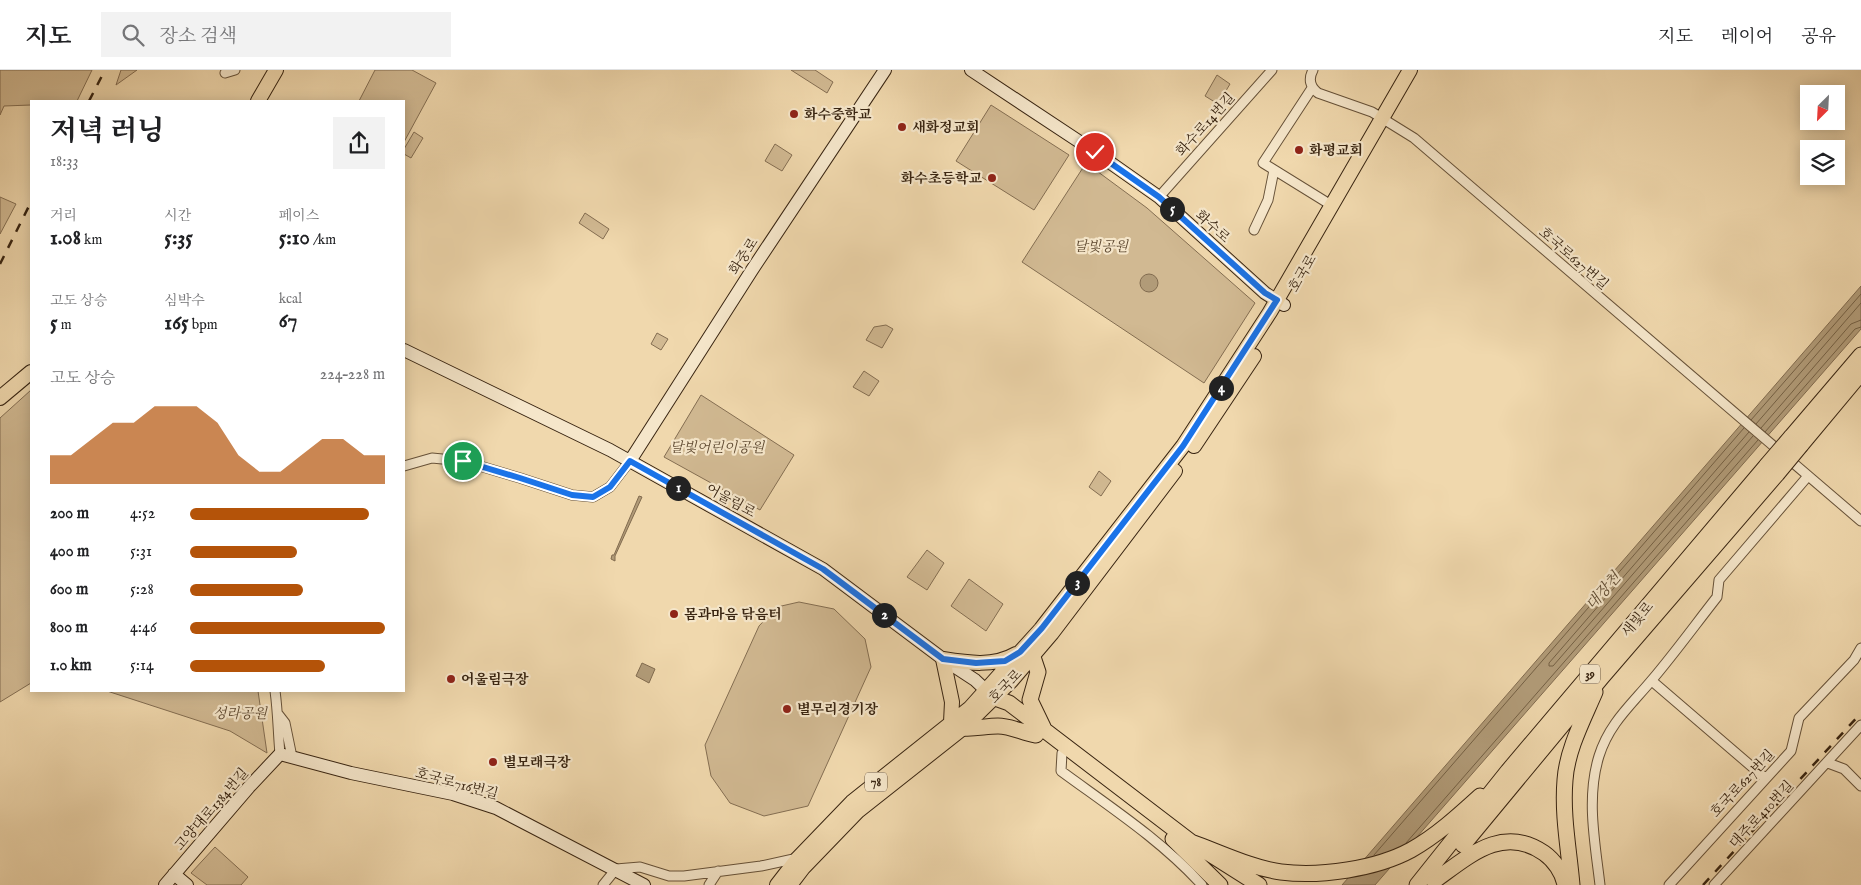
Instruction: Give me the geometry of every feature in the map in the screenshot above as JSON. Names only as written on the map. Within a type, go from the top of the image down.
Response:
[{"type":"highway","name":"새빛로","points":[[1432,883],[1796,441],[1853,376],[1861,355]]},
{"type":"highway","name":"새빛로","points":[[1417,885],[1508,771],[1772,470]]},
{"type":"highway","points":[[1026,655],[1038,672],[1030,700],[1040,732],[1191,842],[1259,885]]},
{"type":"highway","points":[[1572,885],[1565,817],[1565,779],[1573,744],[1602,677]]},
{"type":"highway","points":[[991,694],[1009,703],[1062,753],[1177,842],[1220,885]]},
{"type":"highway","points":[[957,725],[975,729],[998,726],[1012,728],[1024,734],[1040,732]]},
{"type":"highway","points":[[1191,842],[1245,862],[1280,872],[1307,874],[1336,872],[1368,866],[1410,851],[1444,828],[1508,771]]},
{"type":"highway","points":[[1148,820],[1246,885]]},
{"type":"highway","points":[[1432,883],[1478,850],[1500,841],[1518,841],[1535,847],[1551,858],[1564,879],[1565,885]]},
{"type":"main road","points":[[259,100],[276,70]]},
{"type":"main road","name":"화중로","points":[[630,461],[752,270],[885,70]]},
{"type":"main road","name":"화수로","points":[[971,70],[1159,197],[1265,293],[1280,302]]},
{"type":"main road","name":"호국로","points":[[1280,302],[1386,120],[1410,70]]},
{"type":"main road","name":"호국로","points":[[790,885],[803,868],[858,811],[991,694],[1026,655],[1190,452],[1251,360],[1331,205],[1420,70]]},
{"type":"main road","name":"어울림로","points":[[405,350],[630,461],[823,569],[943,659],[975,680],[991,694]]},
{"type":"main road","points":[[0,398],[30,373]]},
{"type":"main road","points":[[957,725],[943,659],[993,663],[1026,655]]},
{"type":"main road","name":"호국로","points":[[777,885],[798,858],[852,802],[957,725]]},
{"type":"main road","name":"호국로716번길","points":[[286,756],[351,773],[453,794],[496,808],[644,885]]},
{"type":"main road","name":"고양대로1384번길","points":[[165,885],[248,787],[286,756]]},
{"type":"main road","points":[[174,874],[187,885]]},
{"type":"street","points":[[225,73],[235,70]]},
{"type":"street","name":"화수로14번길","points":[[1159,197],[1272,70]]},
{"type":"street","points":[[1312,70],[1310,76],[1312,88],[1318,93],[1372,112],[1386,120]]},
{"type":"street","points":[[1312,88],[1263,163],[1331,205]]},
{"type":"street","name":"호국로627번길","points":[[1386,120],[1414,138],[1808,476]]},
{"type":"street","points":[[1254,230],[1268,200],[1274,170]]},
{"type":"street","points":[[405,466],[432,458],[463,461],[572,495],[593,497],[610,487],[630,461]]},
{"type":"street","points":[[1600,885],[1592,813],[1594,779],[1600,755],[1616,720],[1652,680],[1717,597],[1718,580],[1808,476],[1861,521]]},
{"type":"street","name":"호국로627번길","points":[[1669,885],[1765,778],[1792,751],[1799,718],[1854,660],[1861,648]]},
{"type":"street","points":[[1652,680],[1765,778]]},
{"type":"street","points":[[275,692],[278,714],[276,726],[286,756]]},
{"type":"street","name":"대주로410번길","points":[[1714,885],[1861,725]]},
{"type":"street","points":[[1062,753],[1061,770],[1150,836],[1175,857],[1202,885]]},
{"type":"street","points":[[1828,763],[1844,769],[1861,786]]},
{"type":"street","points":[[603,885],[616,869],[640,867],[669,876],[761,866],[798,858]]},
{"type":"street","points":[[709,885],[718,871]]},
{"type":"green space","points":[[0,70],[92,70],[77,100],[30,100],[30,105],[4,106],[0,115]]},
{"type":"green space","points":[[121,70],[137,70],[116,85]]},
{"type":"green space","points":[[375,70],[412,70],[436,83],[405,140],[405,100],[360,100]]},
{"type":"green space","points":[[791,70],[815,70],[833,82],[827,93]]},
{"type":"green space","points":[[1217,75],[1230,84],[1218,104],[1205,96]]},
{"type":"green space","points":[[991,105],[1069,155],[1034,210],[956,161]]},
{"type":"green space","points":[[414,132],[423,138],[411,158],[405,155],[405,147]]},
{"type":"green space","points":[[775,144],[792,155],[782,171],[765,161]]},
{"type":"green space","name":"달빛공원","points":[[1086,163],[1147,208],[1255,303],[1204,383],[1022,262]]},
{"type":"green space","points":[[0,197],[16,204],[0,234]]},
{"type":"green space","points":[[585,213],[609,229],[603,239],[579,223]]},
{"type":"green space","points":[[886,325],[893,329],[882,348],[866,340],[874,327]]},
{"type":"green space","points":[[657,333],[668,339],[661,350],[651,344]]},
{"type":"green space","points":[[864,371],[879,381],[869,396],[853,387]]},
{"type":"green space","points":[[30,391],[30,684],[0,702],[0,418]]},
{"type":"green space","name":"달빛어린이공원","points":[[701,395],[794,455],[760,510],[664,457]]},
{"type":"green space","points":[[1099,471],[1111,481],[1101,496],[1089,487]]},
{"type":"green space","points":[[927,550],[944,563],[927,590],[907,577]]},
{"type":"green space","points":[[969,579],[1003,604],[986,631],[951,606]]},
{"type":"green space","points":[[799,602],[834,609],[865,639],[871,667],[808,806],[764,816],[730,803],[711,776],[705,745],[759,626],[777,607]]},
{"type":"green space","name":"성라공원","points":[[110,692],[258,692],[267,753],[230,731]]},
{"type":"green space","points":[[215,847],[248,877],[241,885],[207,885],[191,873]]},
{"type":"water","points":[[1149,274],[1155,277],[1158,283],[1155,289],[1149,292],[1143,289],[1140,283],[1143,277]]},
{"type":"water","name":"대장천","points":[[1861,286],[1861,329],[1375,885],[1342,885]]},
{"type":"water","points":[[639,496],[642,497],[615,556],[615,561],[611,559],[612,555],[614,555]]},
{"type":"water","points":[[642,663],[655,669],[649,683],[636,676]]},
{"type":"railway","points":[[90,100],[105,70]]},
{"type":"railway","points":[[0,264],[30,204]]},
{"type":"railway","points":[[1703,885],[1861,713]]},
{"type":"place","name":"화수중학교","points":[[794,114]]},
{"type":"place","name":"새화정교회","points":[[902,127]]},
{"type":"place","name":"화평교회","points":[[1299,150]]},
{"type":"place","name":"화수초등학교","points":[[992,178]]},
{"type":"place","name":"몸과마음 닦음터","points":[[674,614]]},
{"type":"place","name":"어울림극장","points":[[451,679]]},
{"type":"place","name":"별무리경기장","points":[[787,709]]},
{"type":"place","name":"별모래극장","points":[[493,762]]},
{"type":"route","points":[[463,461],[497,470],[572,495],[593,497],[610,487],[630,461],[823,569],[943,659],[976,663],[1005,661],[1020,652],[1042,628],[1183,446],[1277,300],[1265,293],[1159,197],[1095,152]]}]
